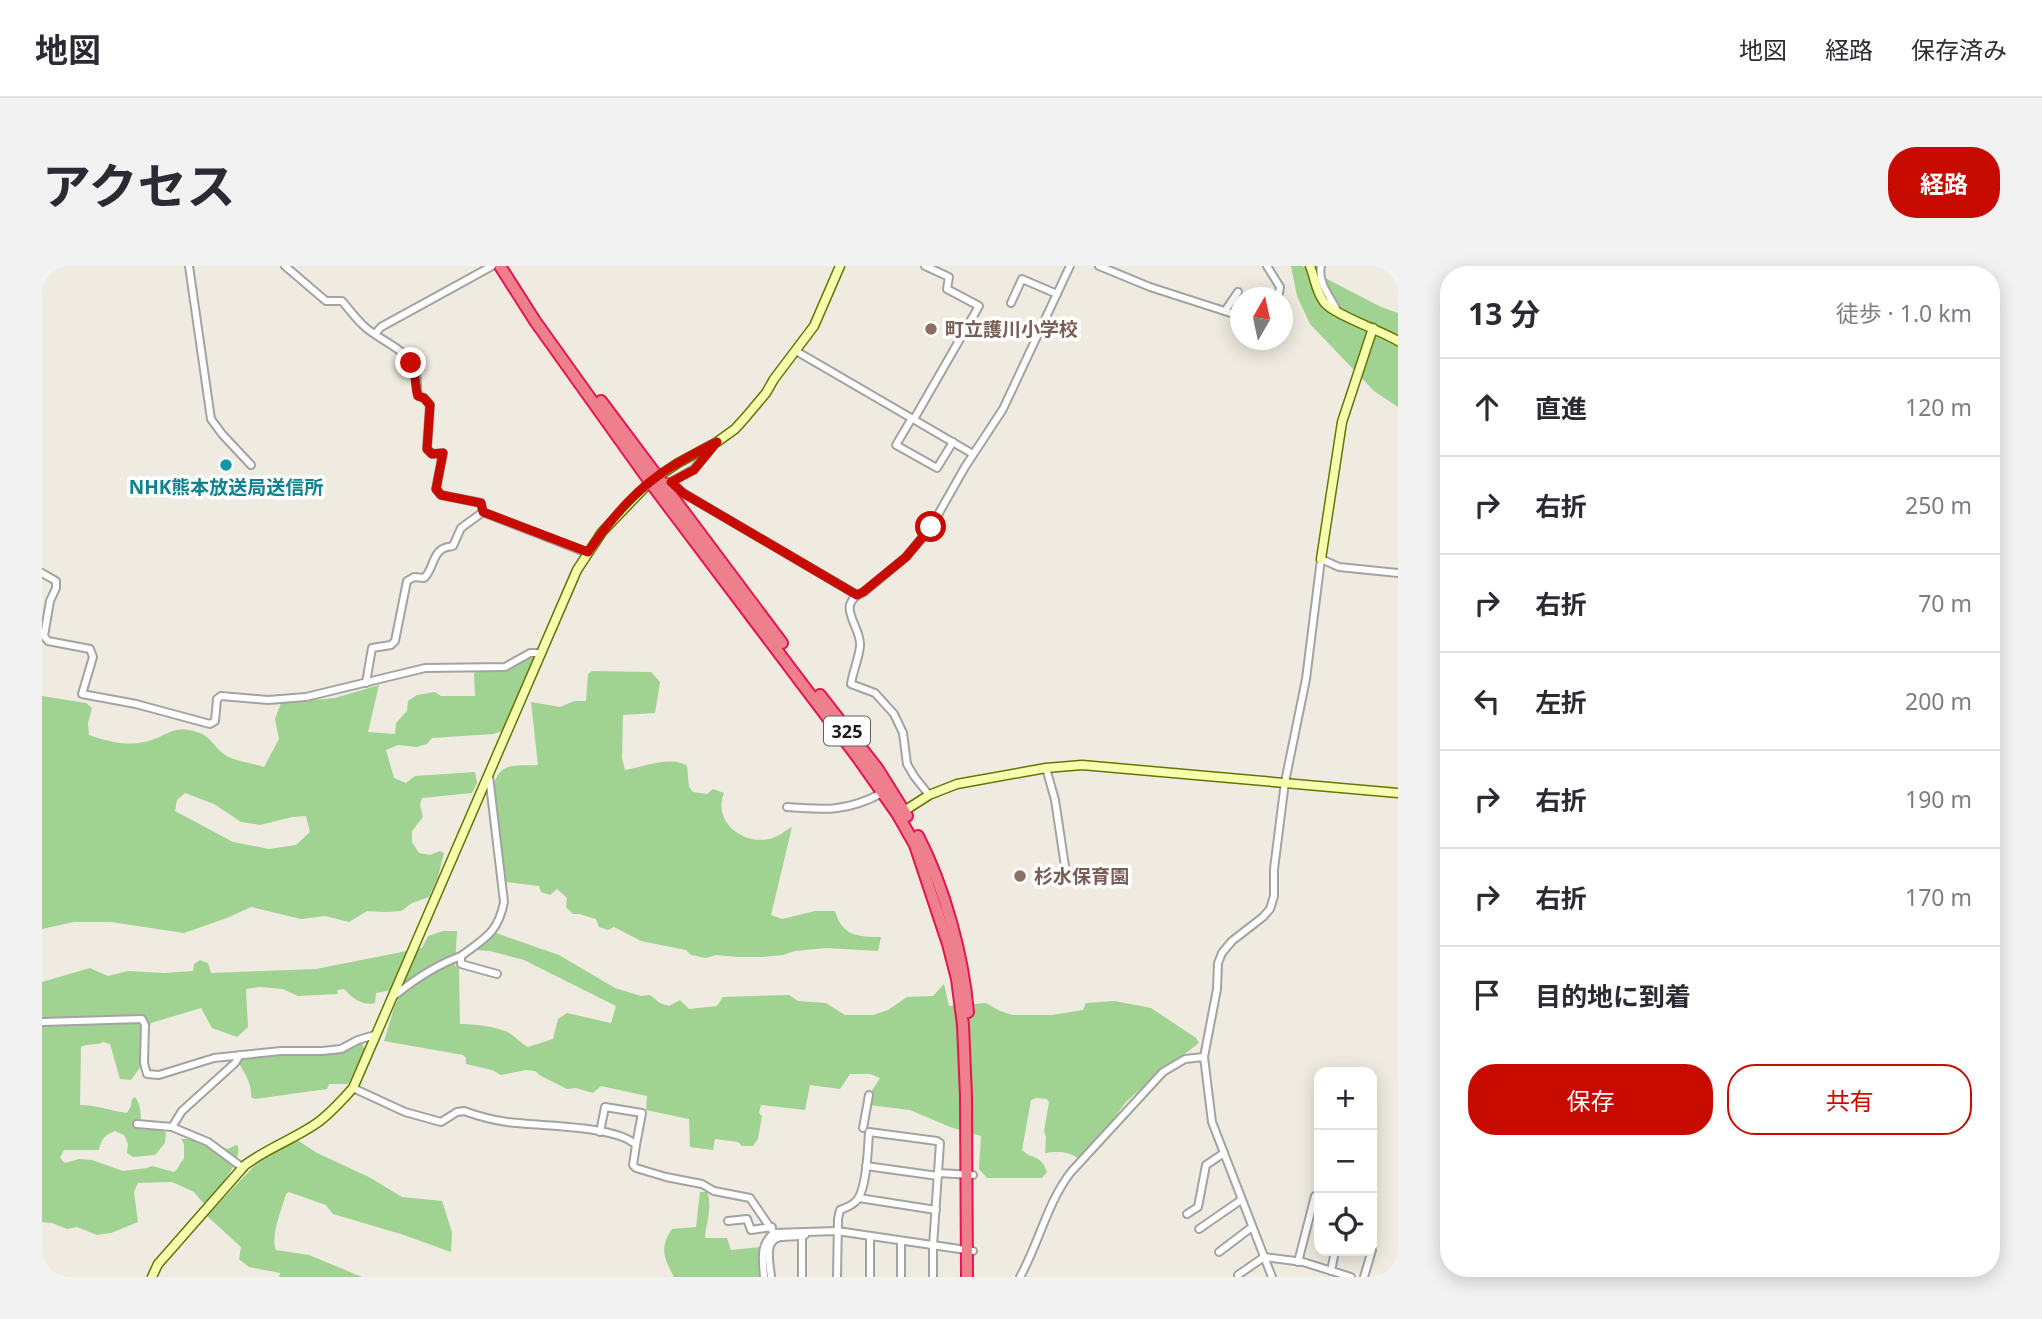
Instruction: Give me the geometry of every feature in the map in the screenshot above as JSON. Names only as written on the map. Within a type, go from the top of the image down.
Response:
[{"type":"highway","name":"325","points":[[500,266],[535,321],[660,480],[882,793],[901,813]]},
{"type":"highway","name":"325","points":[[508,266],[540,317],[877,768],[925,850],[950,920],[966,992],[971,1036],[973,1096],[968,1277]]},
{"type":"highway","name":"325","points":[[970,1251],[973,1277]]},
{"type":"street","points":[[189,266],[211,419],[251,466]]},
{"type":"street","points":[[285,266],[326,301],[342,301],[365,328],[391,343],[411,363],[416,373],[418,396],[430,405],[427,449],[432,454],[443,453],[436,489],[441,495],[481,503],[483,512]]},
{"type":"street","points":[[375,334],[380,327],[492,266]]},
{"type":"street","points":[[152,1277],[158,1264],[243,1168],[259,1155],[317,1123],[353,1088],[577,570],[602,533],[660,480],[735,429],[745,418],[814,326],[839,266]]},
{"type":"street","points":[[925,266],[941,269],[949,277],[947,289],[979,306],[896,445],[937,468],[953,442]]},
{"type":"street","points":[[929,795],[907,764],[903,733],[894,714],[874,693],[851,684],[860,636],[849,608],[857,595],[886,574],[920,542],[931,527],[973,454],[1003,409],[1070,266]]},
{"type":"street","points":[[1099,266],[1150,287],[1230,313]]},
{"type":"street","points":[[1267,266],[1280,287]]},
{"type":"street","points":[[1310,266],[1323,301],[1330,309],[1398,341]]},
{"type":"street","points":[[1321,266],[1319,273],[1322,282],[1339,312]]},
{"type":"street","points":[[1011,303],[1022,279],[1057,294]]},
{"type":"street","points":[[1225,311],[1230,304]]},
{"type":"street","points":[[1272,1277],[1212,1122],[1204,1057],[1217,989],[1218,963],[1222,953],[1232,941],[1263,917],[1270,909],[1274,896],[1274,869],[1285,782],[1306,679],[1342,422],[1373,328]]},
{"type":"street","points":[[796,351],[973,454]]},
{"type":"street","points":[[660,480],[694,470],[717,442]]},
{"type":"street","points":[[660,480],[857,595]]},
{"type":"street","points":[[483,512],[588,552]]},
{"type":"street","points":[[366,683],[372,648],[391,645],[396,641],[407,581],[414,577],[424,578],[430,573],[437,554],[453,546],[461,528],[483,512]]},
{"type":"street","points":[[1321,559],[1339,567],[1398,573]]},
{"type":"street","points":[[42,573],[56,581],[44,636],[48,641],[90,649],[93,657],[82,694],[136,704],[210,724],[215,721],[217,699],[221,696],[268,700],[306,697],[425,668],[505,667],[530,653],[541,653]]},
{"type":"street","points":[[901,813],[947,787],[1073,765],[1100,765],[1398,793]]},
{"type":"street","points":[[1046,768],[1055,800],[1066,873]]},
{"type":"street","points":[[391,997],[428,971],[461,956],[496,928],[501,918],[504,902],[489,776]]},
{"type":"street","points":[[787,807],[825,811],[864,803],[882,793]]},
{"type":"street","points":[[461,956],[461,964],[497,974]]},
{"type":"street","points":[[42,1022],[142,1019],[145,1025],[145,1063],[148,1074],[152,1076],[214,1058],[281,1051],[341,1049],[375,1035]]},
{"type":"street","points":[[172,1126],[182,1111],[235,1063],[240,1055]]},
{"type":"street","points":[[1020,1277],[1049,1211],[1072,1172],[1163,1072],[1185,1059],[1204,1057]]},
{"type":"street","points":[[353,1088],[405,1112],[441,1122],[457,1112],[464,1111],[508,1122],[578,1127],[626,1138],[636,1145]]},
{"type":"street","points":[[837,1277],[840,1210],[857,1202],[866,1166],[863,1128],[869,1095]]},
{"type":"street","points":[[600,1132],[605,1107],[642,1113],[633,1165],[636,1168],[702,1184],[714,1191],[750,1198],[773,1230]]},
{"type":"street","points":[[137,1124],[172,1126],[208,1142],[243,1168]]},
{"type":"street","points":[[863,1128],[940,1143],[933,1277]]},
{"type":"street","points":[[1187,1214],[1198,1207],[1206,1165],[1224,1153]]},
{"type":"street","points":[[866,1166],[938,1175],[970,1175]]},
{"type":"street","points":[[859,1198],[936,1210]]},
{"type":"street","points":[[1199,1229],[1241,1200]]},
{"type":"street","points":[[1298,1262],[1314,1200]]},
{"type":"street","points":[[728,1222],[747,1219],[751,1230],[837,1231],[970,1251]]},
{"type":"street","points":[[1219,1252],[1252,1227]]},
{"type":"street","points":[[764,1277],[763,1248],[773,1230]]},
{"type":"street","points":[[771,1277],[769,1246],[772,1241],[777,1237],[802,1236],[811,1232]]},
{"type":"street","points":[[802,1236],[802,1277]]},
{"type":"street","points":[[870,1237],[870,1277]]},
{"type":"street","points":[[901,1241],[901,1277]]},
{"type":"street","points":[[1238,1275],[1264,1256],[1298,1262],[1351,1277]]},
{"type":"street","points":[[1331,1271],[1334,1256]]},
{"type":"street","points":[[1364,1277],[1370,1256]]},
{"type":"green space","points":[[1291,266],[1302,266],[1398,313],[1398,407],[1374,391],[1310,324],[1297,296]]},
{"type":"green space","points":[[529,658],[535,658],[503,731],[432,738],[427,744],[416,747],[398,745],[386,750],[394,778],[406,783],[415,776],[475,772],[477,783],[472,793],[422,798],[420,805],[423,817],[412,831],[412,842],[419,853],[444,853],[429,897],[412,903],[401,911],[367,911],[349,922],[325,916],[301,919],[251,907],[184,933],[111,922],[74,922],[42,929],[42,696],[86,703],[92,708],[88,723],[89,735],[98,738],[140,743],[175,730],[188,730],[203,734],[227,756],[264,767],[279,739],[275,719],[281,703],[335,698],[379,685],[368,732],[395,734],[396,723],[407,711],[408,701],[417,695],[435,692],[441,696],[475,696],[474,674],[477,670],[505,670]],"holes":[[[185,793],[214,804],[241,822],[260,825],[306,816],[310,832],[296,845],[269,849],[233,842],[175,811],[177,800]]]},
{"type":"green space","points":[[592,671],[651,672],[660,682],[655,713],[623,715],[622,758],[625,770],[657,763],[681,763],[687,766],[689,787],[693,792],[707,794],[713,789],[724,793],[721,804],[723,814],[733,830],[751,839],[762,840],[775,837],[792,827],[771,915],[782,919],[815,911],[835,911],[842,926],[852,933],[881,937],[878,951],[826,948],[762,957],[716,955],[706,958],[691,955],[686,950],[641,941],[614,927],[608,930],[599,927],[596,919],[573,914],[566,907],[567,898],[557,889],[550,895],[541,892],[539,886],[505,882],[493,788],[496,779],[499,773],[509,767],[538,765],[531,702],[560,707],[574,701],[586,701],[588,674]]},
{"type":"green space","points":[[443,931],[457,931],[455,966],[459,969],[460,1024],[505,1031],[528,1047],[553,1039],[558,1019],[567,1013],[611,1023],[616,1006],[524,960],[490,951],[474,950],[496,933],[559,955],[615,988],[641,996],[650,995],[669,1006],[680,1000],[689,1009],[717,1006],[723,997],[789,995],[798,1001],[826,1003],[845,1015],[873,1015],[888,1010],[907,997],[933,996],[944,984],[949,1006],[986,1003],[1013,1015],[1052,1015],[1083,1010],[1086,1003],[1115,1001],[1151,1008],[1196,1038],[1199,1043],[1126,1102],[1079,1159],[1063,1152],[1045,1153],[1044,1131],[1049,1102],[1047,1099],[1031,1100],[1022,1150],[1039,1160],[1047,1172],[1042,1178],[987,1178],[979,1169],[981,1136],[950,1127],[910,1110],[869,1105],[871,1092],[880,1078],[870,1074],[850,1074],[840,1089],[810,1085],[805,1110],[761,1105],[758,1139],[753,1146],[715,1139],[713,1150],[690,1147],[689,1119],[646,1110],[647,1096],[601,1086],[593,1093],[576,1088],[567,1089],[535,1071],[501,1075],[466,1064],[463,1055],[384,1041],[395,1005],[401,995],[392,990],[376,993],[375,1003],[370,1004],[358,1000],[344,989],[337,990],[338,994],[298,996],[283,989],[246,989],[248,1027],[237,1037],[212,1028],[201,1008],[151,1023],[139,1069],[131,1080],[120,1079],[110,1044],[103,1042],[81,1047],[80,1105],[127,1113],[135,1097],[140,1109],[140,1123],[159,1127],[166,1133],[165,1143],[155,1155],[133,1157],[127,1153],[128,1144],[124,1135],[115,1131],[104,1138],[99,1150],[64,1150],[60,1158],[65,1163],[79,1159],[92,1160],[123,1171],[152,1166],[174,1172],[184,1159],[184,1144],[181,1139],[187,1139],[193,1132],[228,1149],[238,1146],[232,1169],[215,1192],[204,1204],[194,1192],[172,1182],[138,1183],[134,1192],[138,1222],[111,1233],[97,1235],[77,1227],[67,1229],[42,1222],[42,982],[90,968],[108,976],[128,971],[193,971],[194,964],[200,960],[208,963],[211,973],[316,969],[422,948],[428,936]]},
{"type":"green space","points":[[362,1043],[365,1050],[348,1084],[329,1084],[327,1089],[255,1099],[251,1097],[249,1083],[238,1062],[246,1057]]},
{"type":"green space","points":[[297,1140],[402,1197],[442,1201],[452,1232],[451,1252],[333,1214],[326,1205],[289,1192],[286,1194],[275,1230],[276,1250],[309,1255],[362,1277],[279,1277],[280,1273],[249,1267],[239,1259],[241,1247],[207,1216],[255,1165]]},
{"type":"green space","points":[[700,1192],[707,1192],[709,1203],[705,1238],[727,1238],[731,1250],[760,1247],[764,1252],[763,1277],[674,1277],[664,1253],[665,1242],[672,1229],[696,1227]]},
{"type":"place","name":"町立護川小学校","points":[[931,329]]},
{"type":"place","name":"NHK熊本放送局送信所","points":[[226,465]]},
{"type":"place","name":"杉水保育園","points":[[1020,876]]},
{"type":"route","points":[[411,363],[416,373],[418,396],[430,405],[427,449],[432,454],[443,453],[436,489],[441,495],[481,503],[483,512],[588,552],[624,507],[658,475],[717,442],[694,470],[671,482],[683,493],[857,595],[906,557],[931,527]]}]
